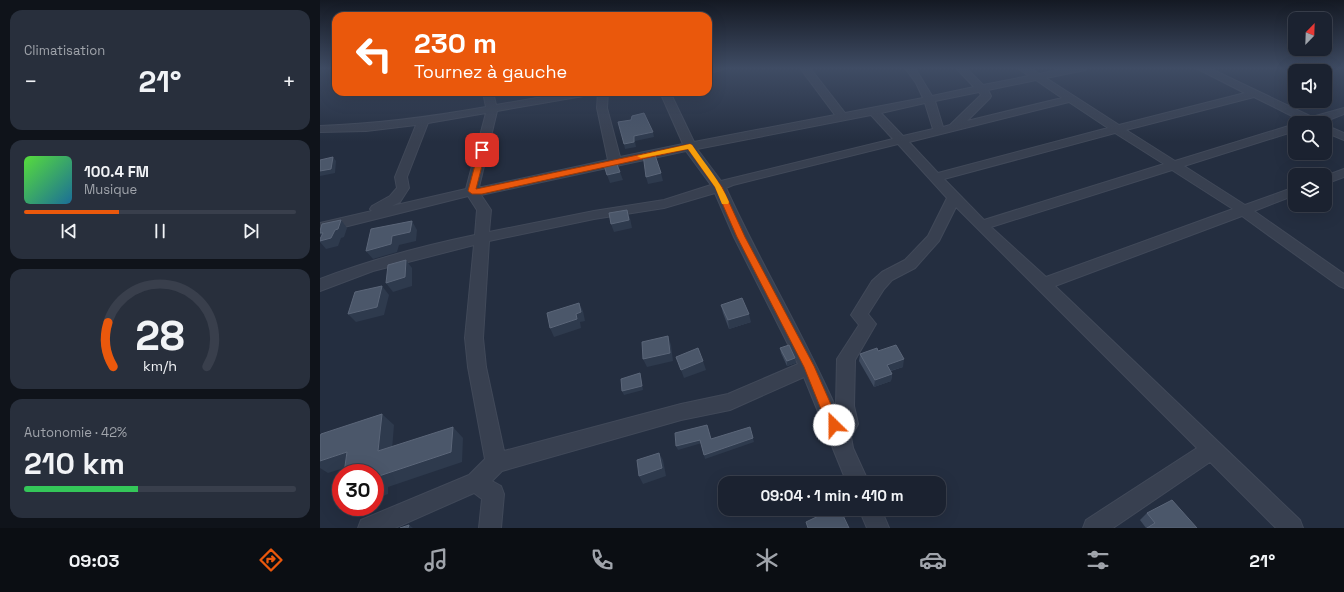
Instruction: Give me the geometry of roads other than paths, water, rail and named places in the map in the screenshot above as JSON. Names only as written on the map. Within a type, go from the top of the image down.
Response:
[{"type":"street","points":[[824,93],[842,117]]},
{"type":"street","points":[[926,93],[946,130]]},
{"type":"street","points":[[320,228],[472,191],[482,191],[690,146],[873,111],[958,93]]},
{"type":"street","points":[[946,130],[983,100],[985,93]]},
{"type":"street","points":[[1059,93],[1243,210],[1344,282]]},
{"type":"street","points":[[1252,93],[1299,116]]},
{"type":"street","points":[[935,178],[1116,129],[1255,94]]},
{"type":"street","points":[[489,96],[492,110],[472,191],[484,210],[474,338],[477,367],[496,463]]},
{"type":"street","points":[[320,129],[366,128],[423,121],[567,96]]},
{"type":"street","points":[[603,96],[602,108],[615,162]]},
{"type":"street","points":[[667,96],[690,146],[700,163],[719,187],[741,237],[809,366],[855,476]]},
{"type":"street","points":[[320,285],[368,267],[482,238],[604,213],[648,207],[696,196],[729,182],[1070,100]]},
{"type":"street","points":[[873,111],[981,226],[1017,261],[1044,284],[1292,528]]},
{"type":"street","points":[[1329,116],[1344,111]]},
{"type":"street","points":[[358,219],[395,199],[403,188],[401,177],[423,121]]},
{"type":"street","points":[[981,226],[1288,128]]},
{"type":"street","points":[[1332,131],[1344,137]]},
{"type":"street","points":[[1332,177],[1344,173]]},
{"type":"street","points":[[1044,284],[1288,194]]},
{"type":"street","points":[[846,455],[841,436],[848,424],[845,406],[846,358],[868,324],[859,315],[878,285],[887,276],[910,264],[934,238],[954,198]]},
{"type":"street","points":[[369,528],[476,482],[496,463],[681,412],[730,402],[809,366]]},
{"type":"street","points":[[1094,528],[1212,449]]},
{"type":"street","points":[[476,482],[493,494],[490,528]]},
{"type":"street","points":[[873,516],[878,528]]}]
